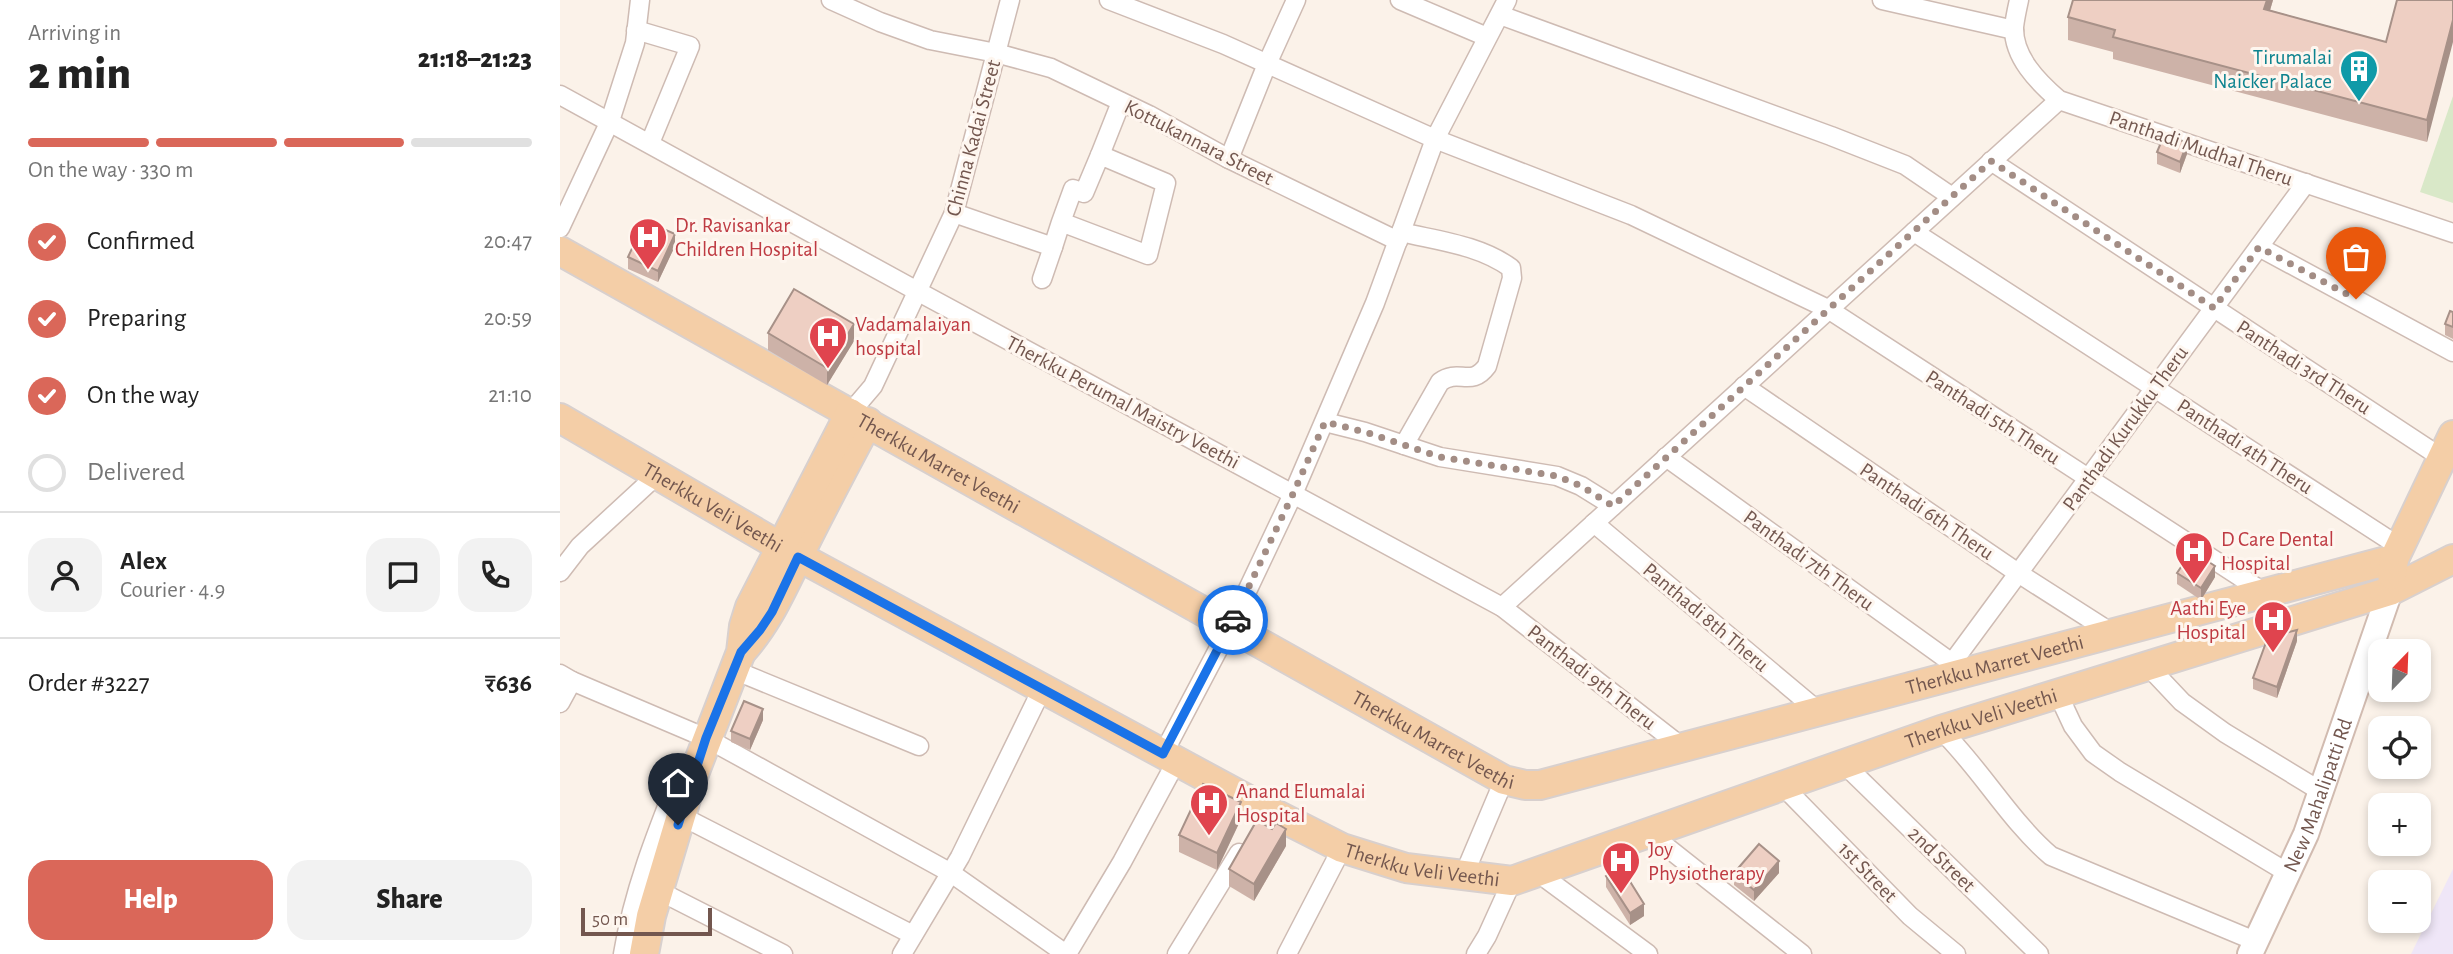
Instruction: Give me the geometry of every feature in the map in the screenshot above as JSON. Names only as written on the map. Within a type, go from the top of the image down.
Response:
[{"type":"main road","name":"Therkku Marret Veethi","points":[[560,251],[1504,780],[1525,785],[1540,785],[1818,711],[1954,669],[2112,633],[2266,593],[2397,553]]},
{"type":"main road","name":"Therkku Veli Veethi","points":[[560,418],[789,552],[1169,758],[1258,821],[1406,868],[1463,877],[1525,877],[1941,730],[2390,591],[2453,559]]},
{"type":"main road","points":[[644,954],[651,916],[699,759],[738,661],[772,612],[789,552],[859,418]]},
{"type":"main road","points":[[2390,591],[2397,553],[2447,446]]},
{"type":"street","points":[[560,228],[610,121],[635,43],[640,0]]},
{"type":"street","name":"Kottukannara Street","points":[[831,0],[930,40],[996,53],[1051,68],[1229,159],[1399,236],[1478,250],[1511,268],[1512,278],[1487,366],[1481,375],[1475,378],[1447,377],[1440,382],[1404,444]]},
{"type":"street","name":"Chinna Kadai Street","points":[[859,418],[954,213],[1010,0]]},
{"type":"street","name":"Panthadi 5th Theru","points":[[1109,0],[1223,44],[1435,139],[1631,215],[1828,309],[2266,593]]},
{"type":"street","points":[[1229,159],[1296,0]]},
{"type":"street","points":[[1400,0],[1487,37]]},
{"type":"street","points":[[1882,0],[1905,3],[2014,30]]},
{"type":"street","name":"Panthadi Mudhal Theru","points":[[2019,0],[2014,30],[2023,61],[2037,81],[2059,100],[2453,233]]},
{"type":"street","points":[[560,703],[566,678],[699,759],[951,873],[1067,954],[1122,862],[1293,494],[1375,303],[1435,139],[1503,7],[1905,165],[1952,197]]},
{"type":"street","points":[[636,30],[690,47],[650,143]]},
{"type":"street","name":"Therkku Perumal Maistry Veethi","points":[[560,95],[916,291],[1502,607]]},
{"type":"street","points":[[1502,607],[2059,100]]},
{"type":"street","points":[[1042,279],[1073,189],[1084,193],[1121,102]]},
{"type":"street","points":[[1061,222],[1148,254],[1166,183],[1100,155]]},
{"type":"street","name":"Panthadi 3rd Theru","points":[[1991,161],[2214,308],[2447,446]]},
{"type":"street","name":"Panthadi Kurukku Theru","points":[[1954,669],[2018,573],[2306,183]]},
{"type":"street","points":[[954,213],[1053,247]]},
{"type":"street","name":"Panthadi 4th Theru","points":[[1914,232],[2154,388],[2397,553]]},
{"type":"street","points":[[2259,247],[2453,352]]},
{"type":"street","name":"Panthadi 6th Theru","points":[[1744,386],[2018,573],[2112,633]]},
{"type":"street","points":[[1325,422],[1440,457],[1557,476],[1581,486],[1613,506]]},
{"type":"street","name":"Panthadi 7th Theru","points":[[1666,457],[1954,669]]},
{"type":"street","points":[[560,572],[580,546],[657,475]]},
{"type":"street","name":"Panthadi 8th Theru","points":[[1594,523],[1818,711]]},
{"type":"street","name":"New Mahalipatti Rd","points":[[2253,947],[2306,834],[2390,591]]},
{"type":"street","name":"Panthadi 9th Theru","points":[[1502,607],[1682,747]]},
{"type":"street","points":[[738,661],[919,747]]},
{"type":"street","points":[[2148,666],[2182,702],[2225,733],[2322,792]]},
{"type":"street","points":[[902,954],[951,873],[1042,689]]},
{"type":"street","points":[[2058,694],[2081,740],[2093,753],[2288,873]]},
{"type":"street","points":[[1941,730],[1958,747],[2033,841],[2051,856],[2253,947]]},
{"type":"street","points":[[654,954],[702,778],[699,759]]},
{"type":"street","points":[[623,954],[627,929],[659,825],[683,769],[690,762],[699,759]]},
{"type":"street","name":"2nd Street","points":[[1844,764],[2039,954]]},
{"type":"street","points":[[1463,877],[1504,780]]},
{"type":"street","name":"1st Street","points":[[1783,786],[1910,916],[1956,954]]},
{"type":"street","points":[[691,821],[913,936]]},
{"type":"street","points":[[1177,954],[1258,821]]},
{"type":"street","points":[[1649,833],[1802,954]]},
{"type":"street","points":[[1287,954],[1342,848]]},
{"type":"street","points":[[1476,954],[1525,877],[1624,947],[1648,954]]},
{"type":"street","points":[[669,896],[783,954]]},
{"type":"shaded area","points":[[2453,869],[2453,954],[2411,954],[2421,933],[2431,933],[2431,914]]},
{"type":"green space","points":[[2453,96],[2453,203],[2420,192]]},
{"type":"building","name":"Tirumalai Naicker Palace","points":[[2073,0],[2267,0],[2264,9],[2386,42],[2397,0],[2453,0],[2453,20],[2427,120],[2113,37],[2115,30],[2068,17]]},
{"type":"building","points":[[2165,133],[2187,143],[2180,162],[2157,152]]},
{"type":"building","points":[[645,221],[675,234],[658,271],[628,257]]},
{"type":"building","points":[[794,289],[854,324],[827,368],[768,333]]},
{"type":"building","points":[[2450,311],[2453,312],[2453,327],[2445,324]]},
{"type":"building","points":[[2192,551],[2215,566],[2201,588],[2177,573]]},
{"type":"building","points":[[2297,630],[2277,687],[2253,678],[2268,637]]},
{"type":"building","points":[[744,701],[763,709],[750,739],[731,731]]},
{"type":"building","points":[[1203,784],[1241,802],[1217,853],[1179,835]]},
{"type":"building","points":[[1257,820],[1272,829],[1276,823],[1286,829],[1254,884],[1229,869]]},
{"type":"building","points":[[1759,844],[1779,861],[1754,890],[1734,873]]},
{"type":"building","points":[[1621,867],[1644,904],[1630,913],[1606,876]]},
{"type":"way so far","points":[[1233,620],[1325,422],[1440,457],[1557,476],[1581,486],[1613,506],[1991,161],[2214,308],[2259,247],[2356,299]]},
{"type":"place","name":"Tirumalai Naicker Palace","points":[[2359,103]]},
{"type":"place","name":"Dr. Ravisankar Children Hospital","points":[[648,271]]},
{"type":"place","name":"Vadamalaiyan hospital","points":[[828,370]]},
{"type":"place","name":"D Care Dental Hospital","points":[[2194,585]]},
{"type":"place","name":"Aathi Eye Hospital","points":[[2273,654]]},
{"type":"place","name":"Anand Elumalai Hospital","points":[[1209,837]]},
{"type":"place","name":"Joy Physiotherapy","points":[[1621,895]]},
{"type":"route","points":[[678,825],[706,738],[741,652],[772,612],[798,557],[1163,754],[1233,620]]}]
